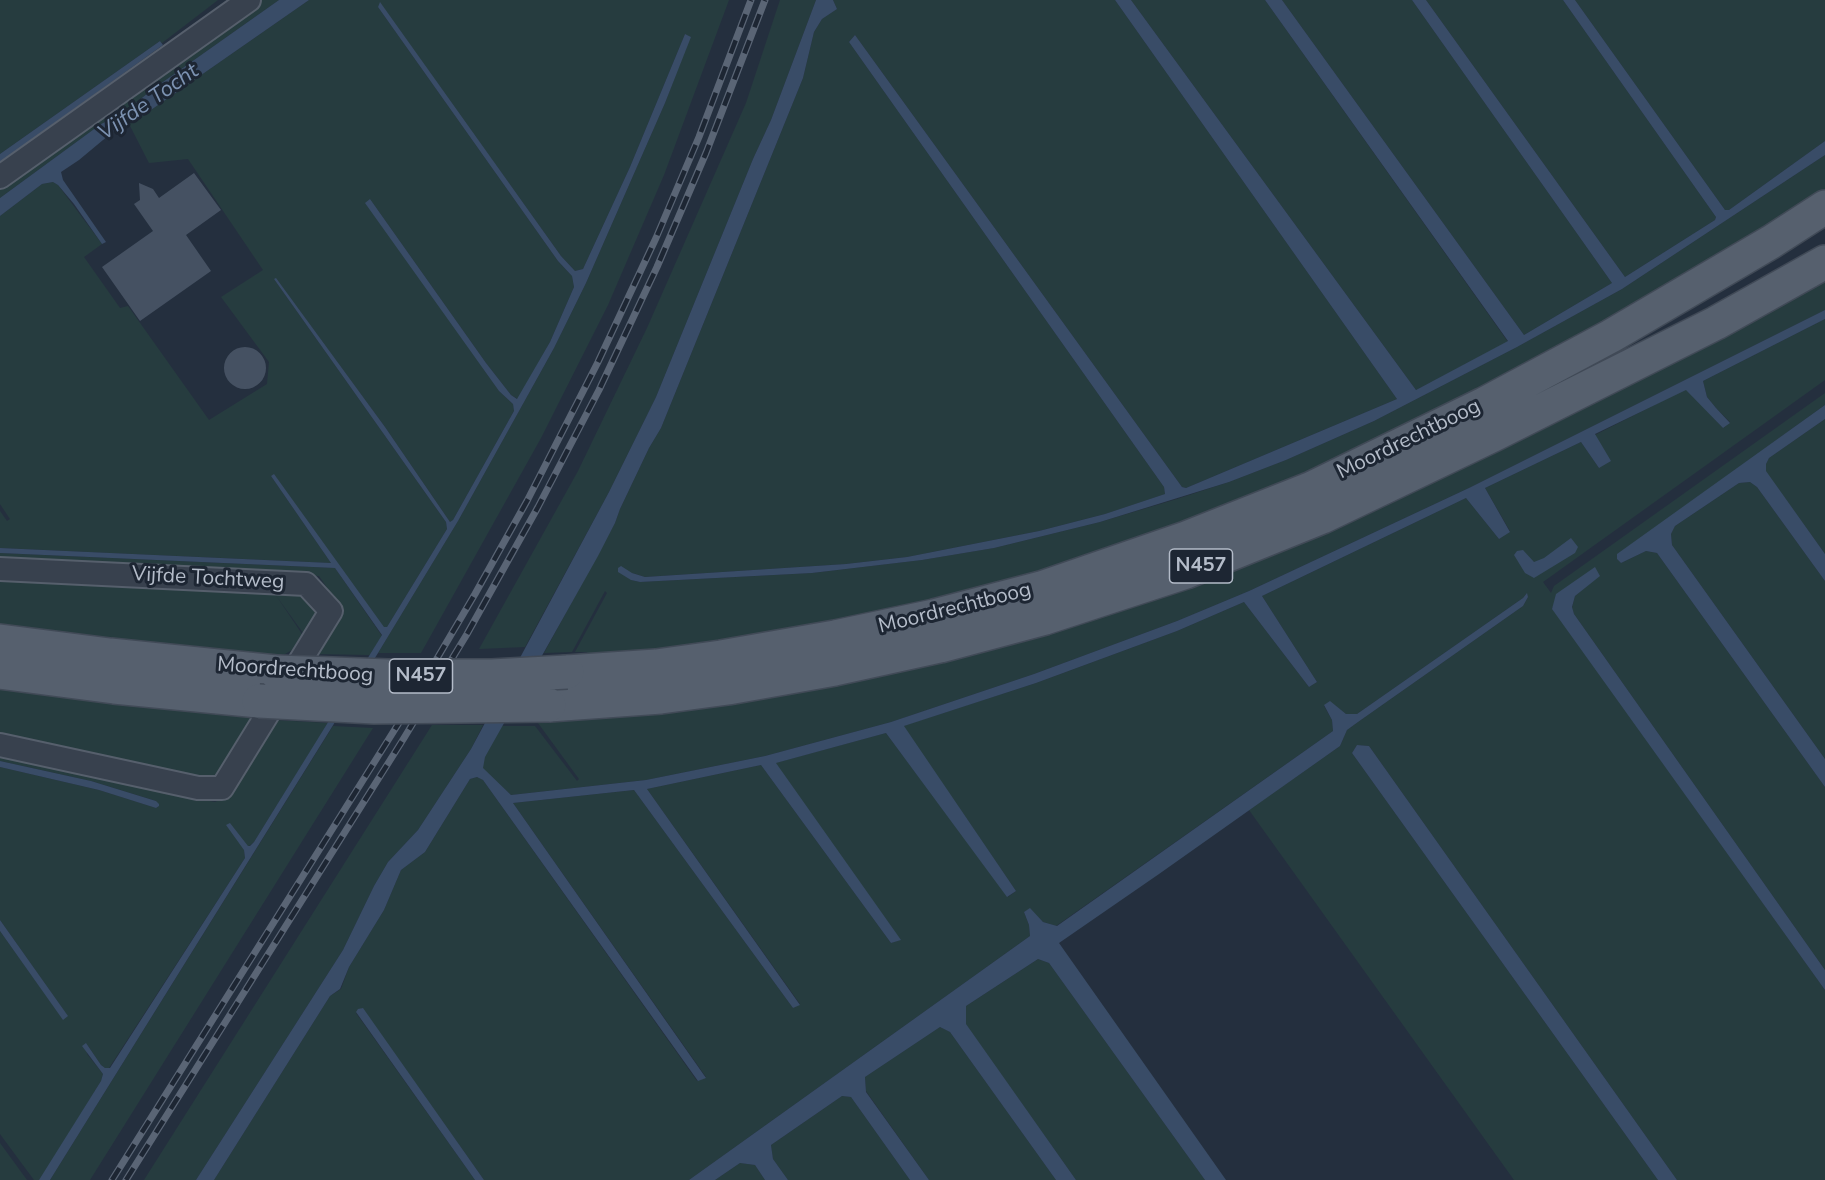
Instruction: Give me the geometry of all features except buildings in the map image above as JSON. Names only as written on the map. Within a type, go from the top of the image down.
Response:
[{"type":"main road","name":"Moordrechtboog","points":[[0,641],[276,672],[388,676],[492,676],[656,666],[835,637],[923,618],[1041,588],[1186,538],[1312,488],[1484,404],[1611,336],[1771,242],[1825,207]]},
{"type":"main road","name":"Moordrechtboog","points":[[0,672],[114,687],[259,701],[374,707],[549,705],[661,697],[728,688],[835,669],[940,646],[1045,618],[1186,572],[1322,517],[1707,328],[1825,262]]},
{"type":"street","points":[[0,177],[249,0]]},
{"type":"street","name":"Vijfde Tochtweg","points":[[0,569],[306,584],[331,611],[222,788],[198,788],[0,744]]},
{"type":"green space","points":[[0,0],[218,0],[162,43],[160,41],[0,154]]},
{"type":"green space","points":[[258,0],[279,0],[153,89],[122,114],[117,108]]},
{"type":"green space","points":[[309,0],[729,0],[664,175],[608,305],[541,438],[421,653],[378,653],[458,521],[554,348],[586,283],[665,103],[690,37],[685,34],[630,167],[583,269],[575,271],[561,256],[380,3],[378,7],[558,261],[572,276],[574,287],[550,342],[518,399],[511,395],[486,363],[370,199],[499,391],[513,404],[514,411],[450,522],[385,427],[274,279],[446,522],[447,529],[387,627],[384,628],[274,475],[271,476],[331,563],[0,548],[0,511],[7,521],[10,519],[0,504],[0,216],[42,184],[53,182],[58,185],[102,244],[84,257],[120,308],[128,306],[209,420],[267,384],[269,362],[221,297],[263,270],[188,159],[149,163],[127,120],[138,119]]},
{"type":"green space","points":[[780,0],[816,0],[771,120],[656,397],[609,492],[525,647],[479,649],[578,471],[647,328],[746,103]]},
{"type":"green space","points":[[833,0],[1115,0],[1397,399],[1186,488],[1182,487],[855,35],[849,42],[1164,487],[1165,494],[1105,514],[1039,531],[907,557],[846,564],[645,577],[632,573],[631,580],[640,582],[812,573],[922,560],[994,548],[1100,522],[1177,499],[1286,460],[1374,421],[1517,347],[1622,289],[1825,155],[1825,194],[1593,332],[1284,485],[1112,552],[858,621],[597,658],[588,656],[587,652],[575,652],[607,593],[605,591],[572,652],[544,653],[615,523],[649,448],[661,428],[803,78],[814,32],[822,19],[837,9]]},
{"type":"green space","points":[[1131,0],[1265,0],[1508,342],[1416,390]]},
{"type":"green space","points":[[1282,0],[1412,0],[1612,283],[1524,335]]},
{"type":"green space","points":[[1426,0],[1563,0],[1716,217],[1715,220],[1625,277]]},
{"type":"green space","points":[[1575,0],[1825,0],[1825,141],[1729,210],[1725,210]]},
{"type":"green space","points":[[104,117],[107,122],[101,124],[0,198],[0,184]]},
{"type":"green space","points":[[1825,277],[1825,310],[1471,487],[1249,591],[1177,621],[1034,674],[891,722],[765,756],[646,780],[511,795],[482,768],[485,756],[502,726],[535,726],[577,781],[579,779],[538,723],[860,676]]},
{"type":"green space","points":[[1825,319],[1825,380],[1543,582],[1551,593],[1554,586],[1825,393],[1825,405],[1617,555],[1617,559],[1621,563],[1646,551],[1657,553],[1825,787],[1825,970],[1574,614],[1572,608],[1575,596],[1599,576],[1595,568],[1552,608],[1825,990],[1825,1180],[1677,1180],[1369,746],[1357,745],[1352,753],[1658,1180],[1514,1180],[1249,810],[1340,746],[1347,730],[1523,606],[1528,597],[1526,594],[1357,714],[1346,714],[1330,702],[1324,706],[1332,720],[1333,731],[1056,926],[1043,922],[1030,909],[1024,912],[1030,936],[689,1180],[484,1180],[362,1008],[356,1013],[475,1180],[214,1180],[330,996],[341,989],[349,967],[384,910],[401,870],[425,852],[470,779],[477,777],[483,780],[697,1081],[706,1077],[513,803],[634,790],[793,1008],[800,1004],[647,789],[761,765],[891,943],[900,940],[775,763],[886,733],[1008,897],[1016,891],[903,726],[1036,683],[1177,631],[1244,602],[1309,687],[1317,682],[1262,596],[1466,498],[1499,539],[1510,531],[1485,488],[1581,442],[1599,468],[1595,435],[1686,389],[1723,428],[1730,422],[1707,397],[1703,381]]},
{"type":"green space","points":[[1825,419],[1825,554],[1766,472],[1766,464],[1769,458]]},
{"type":"green space","points":[[1750,482],[1757,487],[1825,581],[1825,759],[1672,545],[1671,534],[1675,526],[1739,483]]},
{"type":"green space","points":[[0,553],[335,568],[382,636],[370,655],[314,654],[341,608],[319,576],[0,562]]},
{"type":"green space","points":[[0,577],[296,590],[319,617],[293,652],[303,633],[275,594],[302,634],[292,650],[285,654],[259,658],[0,629]]},
{"type":"green space","points":[[0,684],[237,712],[257,720],[217,776],[202,776],[0,737]]},
{"type":"green space","points":[[274,720],[328,723],[254,842],[244,850],[245,858],[109,1068],[101,1065],[86,1043],[87,1054],[103,1074],[101,1081],[43,1176],[39,1180],[34,1180],[0,1134],[0,931],[63,1019],[67,1015],[0,920],[0,767],[99,790],[156,808],[159,806],[156,801],[91,781],[0,761],[0,752],[91,772],[150,790],[215,802],[226,797]]},
{"type":"green space","points":[[432,725],[483,725],[471,749],[418,830],[388,862],[343,950],[196,1180],[144,1180]]},
{"type":"green space","points":[[333,726],[373,728],[90,1180],[50,1180]]},
{"type":"green space","points":[[1038,959],[1049,963],[1205,1180],[1076,1180],[966,1025],[966,1006]]},
{"type":"green space","points":[[940,1027],[950,1032],[1056,1180],[929,1180],[866,1091],[865,1077]]},
{"type":"green space","points":[[842,1096],[851,1097],[910,1180],[788,1180],[773,1159],[771,1145]]},
{"type":"green space","points":[[0,1143],[27,1180],[0,1180]]},
{"type":"green space","points":[[740,1163],[755,1165],[765,1180],[715,1180]]},
{"type":"water","name":"Vijfde Tocht","points":[[279,0],[309,0],[138,119],[127,120],[61,172],[63,180],[106,242],[102,244],[74,204],[53,182],[42,184],[0,216],[0,198],[101,124],[122,114],[153,89]]},
{"type":"water","points":[[816,0],[833,0],[837,9],[822,19],[814,32],[803,78],[661,428],[649,448],[598,556],[485,757],[483,768],[511,795],[646,780],[765,756],[891,722],[1034,674],[1177,621],[1249,591],[1471,487],[1825,310],[1825,319],[1703,381],[1707,397],[1730,423],[1723,428],[1686,390],[1595,434],[1611,461],[1599,468],[1581,442],[1485,488],[1510,532],[1499,539],[1466,498],[1262,596],[1317,682],[1309,687],[1244,602],[1177,631],[1036,683],[904,726],[1016,891],[1007,897],[886,733],[776,763],[901,940],[891,943],[761,765],[647,789],[800,1005],[793,1008],[634,790],[513,803],[706,1078],[698,1081],[483,780],[477,777],[470,779],[425,852],[401,870],[384,910],[349,967],[340,989],[330,996],[214,1180],[196,1180],[343,950],[388,862],[418,830],[471,749],[609,492],[656,397],[771,120]]},
{"type":"water","points":[[1115,0],[1131,0],[1416,390],[1508,341],[1265,0],[1282,0],[1524,335],[1612,283],[1412,0],[1426,0],[1625,277],[1715,220],[1716,217],[1563,0],[1575,0],[1725,210],[1729,210],[1825,141],[1825,155],[1622,289],[1517,347],[1374,421],[1286,460],[1229,482],[1100,522],[994,548],[922,560],[812,573],[640,582],[631,580],[618,572],[621,566],[645,577],[846,564],[907,557],[1039,531],[1105,514],[1165,494],[1164,487],[849,42],[855,35],[1182,487],[1186,488],[1397,399]]},
{"type":"water","points":[[380,2],[561,256],[575,271],[583,269],[630,167],[685,34],[691,37],[665,103],[586,283],[554,348],[458,521],[50,1180],[39,1180],[101,1081],[103,1074],[82,1046],[86,1043],[101,1065],[110,1068],[245,858],[244,850],[226,825],[230,823],[248,846],[254,842],[382,635],[335,568],[0,553],[0,548],[331,563],[271,476],[274,474],[384,627],[387,627],[447,529],[446,522],[274,279],[276,278],[385,427],[450,522],[514,411],[513,404],[499,391],[365,203],[370,199],[486,363],[511,395],[517,399],[550,342],[574,287],[572,276],[558,261],[378,7]]},
{"type":"water","points":[[160,41],[163,45],[0,162],[0,154]]},
{"type":"water","points":[[1825,405],[1825,419],[1769,458],[1766,471],[1825,554],[1825,581],[1757,487],[1750,482],[1739,483],[1675,526],[1671,534],[1672,545],[1825,759],[1825,787],[1657,553],[1646,551],[1621,563],[1617,559],[1617,554]]},
{"type":"water","points":[[1571,538],[1578,547],[1575,553],[1534,578],[1525,573],[1514,555],[1517,551],[1523,550],[1534,562],[1544,558]]},
{"type":"water","points":[[1595,567],[1600,576],[1575,596],[1572,607],[1574,614],[1825,970],[1825,990],[1552,609],[1556,594]]},
{"type":"water","points":[[1527,593],[1528,597],[1523,606],[1347,730],[1340,746],[1059,943],[1226,1180],[1205,1180],[1049,963],[1038,959],[966,1006],[966,1024],[1076,1180],[1056,1180],[950,1032],[940,1027],[865,1077],[866,1092],[929,1180],[910,1180],[851,1097],[842,1096],[771,1145],[773,1159],[788,1180],[765,1180],[755,1165],[740,1163],[715,1180],[689,1180],[1030,936],[1024,912],[1030,908],[1043,922],[1057,926],[1333,731],[1332,720],[1324,705],[1330,701],[1346,714],[1357,714]]},
{"type":"water","points":[[1357,745],[1369,746],[1677,1180],[1658,1180],[1352,753]]},
{"type":"water","points":[[0,761],[91,781],[156,801],[159,806],[156,808],[99,790],[0,767]]},
{"type":"water","points":[[0,920],[68,1016],[63,1020],[0,931]]},
{"type":"water","points":[[363,1008],[484,1180],[475,1180],[356,1012]]},
{"type":"railway","points":[[112,1180],[402,718],[527,501],[598,362],[656,238],[699,137],[751,0]]},
{"type":"railway","points":[[126,1180],[404,738],[467,634],[538,507],[599,390],[657,267],[706,153],[765,0]]}]
